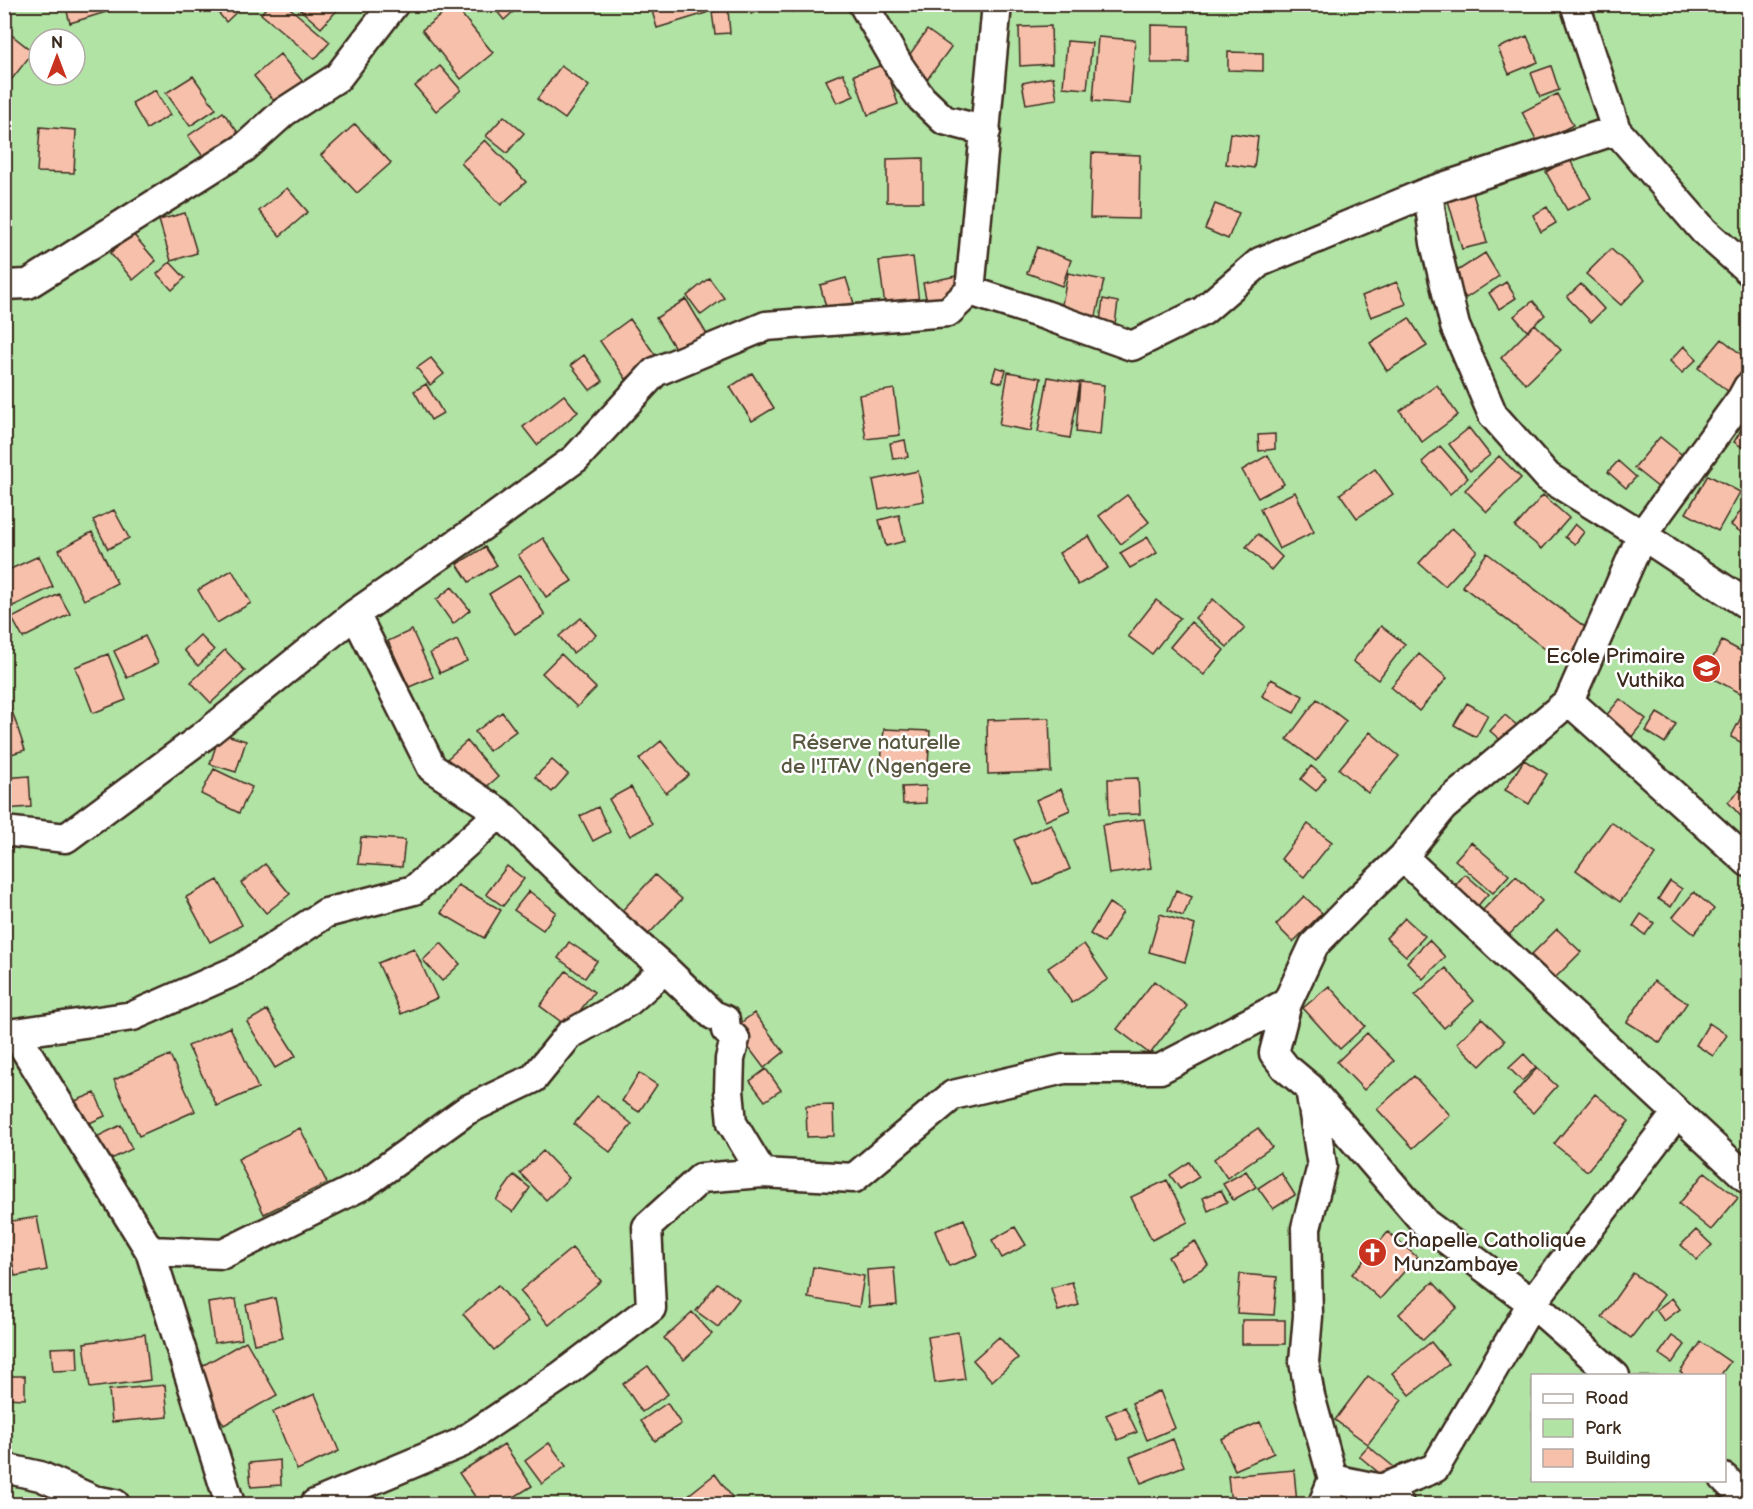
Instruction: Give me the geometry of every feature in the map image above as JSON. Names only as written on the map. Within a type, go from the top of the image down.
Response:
[{"type":"street","points":[[4,285],[28,284],[244,148],[284,112],[338,77],[394,4]]},
{"type":"street","points":[[863,4],[899,66],[921,98],[944,120],[986,131]]},
{"type":"street","points":[[4,831],[66,838],[206,734],[356,614],[576,458],[655,372],[766,326],[948,312],[970,291],[997,4]]},
{"type":"street","points":[[1575,4],[1616,130],[1704,231],[1749,270]]},
{"type":"street","points":[[970,291],[1132,346],[1203,310],[1260,262],[1428,192],[1616,130]]},
{"type":"street","points":[[1428,192],[1435,243],[1455,326],[1493,415],[1548,477],[1749,605]]},
{"type":"street","points":[[1613,1374],[1532,1303],[1426,1224],[1310,1088],[1285,1067],[1274,1053],[1287,1003],[1314,945],[1403,857],[1443,807],[1569,701],[1642,535],[1749,387]]},
{"type":"street","points":[[356,614],[432,768],[500,813],[617,927],[713,1015],[725,1020],[726,1030],[735,1039],[730,1059],[729,1091],[732,1123],[762,1173]]},
{"type":"street","points":[[1569,701],[1749,862]]},
{"type":"street","points":[[230,1504],[150,1251],[10,1034],[133,1016],[242,968],[326,913],[414,890],[500,813]]},
{"type":"street","points":[[1403,857],[1749,1179]]},
{"type":"street","points":[[150,1251],[223,1254],[363,1185],[467,1110],[534,1078],[569,1035],[629,1001],[665,969]]},
{"type":"street","points":[[315,1504],[461,1443],[570,1369],[651,1308],[647,1227],[701,1178],[762,1173],[854,1178],[953,1095],[1064,1069],[1160,1069],[1287,1003]]},
{"type":"street","points":[[1310,1088],[1322,1166],[1306,1228],[1308,1316],[1304,1362],[1328,1492],[1390,1497],[1435,1468],[1532,1303],[1677,1113]]},
{"type":"street","points":[[4,1468],[40,1476],[94,1500],[115,1504]]},
{"type":"street","points":[[1726,1479],[1749,1502]]},
{"type":"green space","name":"Réserve naturelle de l'ITAV (Ngengere","points":[[5,5],[1748,5],[1748,1504],[5,1504]]},
{"type":"building","points":[[65,4],[126,4],[126,6],[70,23]]},
{"type":"building","points":[[177,4],[198,4],[182,13]]},
{"type":"building","points":[[211,4],[245,4],[226,22]]},
{"type":"building","points":[[269,4],[285,4],[330,42],[315,59],[261,14]]},
{"type":"building","points":[[294,4],[339,4],[341,6],[321,28]]},
{"type":"building","points":[[491,4],[522,4],[504,20]]},
{"type":"building","points":[[650,4],[703,4],[706,13],[657,28]]},
{"type":"building","points":[[747,4],[775,4],[751,14]]},
{"type":"building","points":[[790,4],[810,4],[792,12]]},
{"type":"building","points":[[454,5],[493,53],[461,79],[422,30]]},
{"type":"building","points":[[728,10],[730,33],[715,34],[712,12]]},
{"type":"building","points":[[1151,25],[1189,26],[1189,63],[1151,63]]},
{"type":"building","points":[[1051,26],[1052,64],[1020,66],[1019,27]]},
{"type":"building","points":[[4,29],[27,47],[27,60],[12,79],[4,72]]},
{"type":"building","points":[[927,30],[951,47],[926,81],[903,64]]},
{"type":"building","points":[[1527,36],[1538,62],[1509,74],[1498,48]]},
{"type":"building","points":[[1098,37],[1135,40],[1130,104],[1093,101]]},
{"type":"building","points":[[1067,41],[1092,43],[1087,89],[1063,87]]},
{"type":"building","points":[[1228,52],[1263,53],[1263,71],[1228,70]]},
{"type":"building","points":[[280,54],[307,87],[280,108],[254,76]]},
{"type":"building","points":[[885,64],[898,104],[868,115],[854,75]]},
{"type":"building","points":[[440,66],[461,90],[436,111],[415,86]]},
{"type":"building","points":[[561,66],[589,86],[565,119],[537,99]]},
{"type":"building","points":[[1551,66],[1559,90],[1540,97],[1531,73]]},
{"type":"building","points":[[843,73],[854,96],[837,103],[826,80]]},
{"type":"building","points":[[193,76],[216,109],[190,126],[166,93]]},
{"type":"building","points":[[1053,77],[1057,99],[1026,104],[1022,83]]},
{"type":"building","points":[[155,90],[170,115],[147,129],[132,103]]},
{"type":"building","points":[[1557,94],[1573,125],[1538,143],[1522,112]]},
{"type":"building","points":[[223,112],[242,138],[207,162],[188,136]]},
{"type":"building","points":[[504,116],[524,133],[507,153],[486,136]]},
{"type":"building","points":[[355,124],[391,163],[357,193],[321,155]]},
{"type":"building","points":[[40,127],[76,130],[74,173],[37,172]]},
{"type":"building","points":[[1230,133],[1258,137],[1254,168],[1226,164]]},
{"type":"building","points":[[485,140],[526,182],[501,205],[461,163]]},
{"type":"building","points":[[1092,153],[1140,155],[1139,219],[1090,218]]},
{"type":"building","points":[[923,158],[923,202],[887,202],[887,159]]},
{"type":"building","points":[[1569,158],[1591,198],[1567,210],[1546,172]]},
{"type":"building","points":[[287,188],[308,212],[280,236],[259,211]]},
{"type":"building","points":[[1472,190],[1487,243],[1462,249],[1447,197]]},
{"type":"building","points":[[1215,204],[1239,213],[1228,239],[1205,229]]},
{"type":"building","points":[[1547,207],[1556,223],[1541,232],[1533,215]]},
{"type":"building","points":[[185,213],[197,253],[171,261],[159,220]]},
{"type":"building","points":[[133,234],[156,261],[133,280],[110,253]]},
{"type":"building","points":[[1037,247],[1071,260],[1062,286],[1027,273]]},
{"type":"building","points":[[1611,249],[1645,280],[1621,305],[1586,274]]},
{"type":"building","points":[[1485,253],[1499,276],[1466,298],[1451,275]]},
{"type":"building","points":[[913,257],[919,302],[885,306],[879,261]]},
{"type":"building","points":[[170,262],[185,278],[172,290],[157,274]]},
{"type":"building","points":[[1068,273],[1104,280],[1096,316],[1061,309]]},
{"type":"building","points":[[956,276],[960,295],[927,303],[923,283]]},
{"type":"building","points":[[709,278],[724,298],[701,315],[687,296]]},
{"type":"building","points":[[846,278],[856,310],[829,318],[820,285]]},
{"type":"building","points":[[1397,282],[1406,304],[1371,317],[1362,296]]},
{"type":"building","points":[[1506,282],[1516,298],[1499,309],[1489,293]]},
{"type":"building","points":[[1581,284],[1604,309],[1591,322],[1567,297]]},
{"type":"building","points":[[686,299],[709,338],[680,356],[656,318]]},
{"type":"building","points":[[1103,299],[1118,302],[1115,324],[1100,322]]},
{"type":"building","points":[[1533,301],[1545,315],[1527,331],[1514,316]]},
{"type":"building","points":[[1409,318],[1427,346],[1387,371],[1370,343]]},
{"type":"building","points":[[630,319],[658,359],[626,379],[600,341]]},
{"type":"building","points":[[1535,324],[1561,350],[1526,384],[1501,358]]},
{"type":"building","points":[[1722,339],[1748,360],[1748,367],[1729,392],[1698,368]]},
{"type":"building","points":[[1684,346],[1697,359],[1682,373],[1670,361]]},
{"type":"building","points":[[584,355],[603,381],[590,390],[571,365]]},
{"type":"building","points":[[431,358],[444,374],[430,385],[417,368]]},
{"type":"building","points":[[996,367],[1006,370],[1002,383],[992,380]]},
{"type":"building","points":[[1008,372],[1041,378],[1031,431],[999,425]]},
{"type":"building","points":[[752,373],[774,408],[752,421],[730,387]]},
{"type":"building","points":[[1048,377],[1080,383],[1070,438],[1038,432]]},
{"type":"building","points":[[1080,382],[1104,385],[1100,435],[1076,432]]},
{"type":"building","points":[[426,384],[443,413],[431,420],[414,391]]},
{"type":"building","points":[[1437,385],[1458,415],[1422,442],[1400,411]]},
{"type":"building","points":[[894,389],[900,435],[866,439],[859,395]]},
{"type":"building","points":[[564,395],[578,412],[537,445],[523,427]]},
{"type":"building","points":[[1748,418],[1748,451],[1734,442]]},
{"type":"building","points":[[1469,428],[1490,455],[1470,471],[1449,444]]},
{"type":"building","points":[[1275,434],[1275,449],[1259,451],[1258,435]]},
{"type":"building","points":[[1660,437],[1690,461],[1664,492],[1634,468]]},
{"type":"building","points":[[905,440],[908,457],[893,459],[890,443]]},
{"type":"building","points":[[1440,446],[1468,478],[1450,494],[1422,462]]},
{"type":"building","points":[[1268,455],[1284,484],[1258,498],[1242,470]]},
{"type":"building","points":[[1499,456],[1521,478],[1487,512],[1465,490]]},
{"type":"building","points":[[1618,461],[1636,477],[1626,488],[1608,472]]},
{"type":"building","points":[[1375,469],[1393,494],[1357,518],[1340,494]]},
{"type":"building","points":[[918,471],[924,501],[879,509],[873,480]]},
{"type":"building","points":[[1708,475],[1740,492],[1718,531],[1686,513]]},
{"type":"building","points":[[1295,492],[1314,532],[1279,549],[1260,509]]},
{"type":"building","points":[[1127,495],[1149,522],[1121,544],[1099,516]]},
{"type":"building","points":[[1543,495],[1569,518],[1542,549],[1515,527]]},
{"type":"building","points":[[1748,500],[1748,537],[1731,525]]},
{"type":"building","points":[[114,510],[129,538],[108,549],[93,520]]},
{"type":"building","points":[[899,515],[905,541],[886,546],[879,520]]},
{"type":"building","points":[[1575,524],[1584,532],[1575,544],[1565,537]]},
{"type":"building","points":[[1452,528],[1477,551],[1445,586],[1419,563]]},
{"type":"building","points":[[92,532],[117,583],[84,600],[59,550]]},
{"type":"building","points":[[1258,534],[1282,557],[1271,570],[1246,547]]},
{"type":"building","points":[[1089,536],[1108,568],[1078,585],[1059,553]]},
{"type":"building","points":[[1148,537],[1157,553],[1130,568],[1120,553]]},
{"type":"building","points":[[543,538],[572,581],[546,597],[518,555]]},
{"type":"building","points":[[485,547],[497,565],[469,582],[457,564]]},
{"type":"building","points":[[1487,553],[1590,631],[1565,664],[1462,586]]},
{"type":"building","points":[[39,556],[53,587],[11,607],[4,594],[4,572]]},
{"type":"building","points":[[232,570],[251,603],[217,623],[198,590]]},
{"type":"building","points":[[520,575],[545,615],[515,634],[489,594]]},
{"type":"building","points":[[452,587],[470,610],[453,624],[436,600]]},
{"type":"building","points":[[59,594],[70,614],[23,638],[12,618]]},
{"type":"building","points":[[1213,599],[1245,628],[1227,647],[1195,618]]},
{"type":"building","points":[[1156,600],[1180,618],[1152,654],[1128,636]]},
{"type":"building","points":[[581,618],[596,635],[573,653],[559,636]]},
{"type":"building","points":[[1191,622],[1224,650],[1204,675],[1170,647]]},
{"type":"building","points":[[1381,626],[1405,644],[1378,680],[1353,661]]},
{"type":"building","points":[[412,630],[433,677],[409,687],[388,641]]},
{"type":"building","points":[[200,635],[214,650],[198,666],[184,650]]},
{"type":"building","points":[[145,636],[158,663],[127,678],[114,651]]},
{"type":"building","points":[[457,640],[467,661],[440,673],[430,653]]},
{"type":"building","points":[[1722,641],[1748,655],[1748,697],[1704,674]]},
{"type":"building","points":[[225,650],[245,671],[211,703],[191,682]]},
{"type":"building","points":[[108,654],[126,700],[93,713],[75,667]]},
{"type":"building","points":[[561,654],[596,688],[577,707],[542,673]]},
{"type":"building","points":[[1419,654],[1447,678],[1419,711],[1391,687]]},
{"type":"building","points":[[1271,679],[1303,696],[1294,713],[1262,696]]},
{"type":"building","points":[[1317,699],[1346,721],[1316,761],[1287,739]]},
{"type":"building","points":[[1620,699],[1646,719],[1626,744],[1599,724]]},
{"type":"building","points":[[1467,703],[1488,715],[1476,737],[1454,725]]},
{"type":"building","points":[[1748,704],[1748,746],[1731,737]]},
{"type":"building","points":[[12,711],[25,750],[4,756],[4,714]]},
{"type":"building","points":[[502,712],[516,731],[489,751],[475,732]]},
{"type":"building","points":[[1657,713],[1676,724],[1665,743],[1646,731]]},
{"type":"building","points":[[1505,715],[1519,727],[1505,744],[1490,731]]},
{"type":"building","points":[[1049,718],[1051,772],[988,774],[987,720]]},
{"type":"building","points":[[884,729],[930,731],[928,766],[881,763]]},
{"type":"building","points":[[1370,732],[1399,756],[1368,793],[1339,769]]},
{"type":"building","points":[[220,733],[246,741],[236,772],[210,764]]},
{"type":"building","points":[[467,741],[498,777],[478,794],[447,759]]},
{"type":"building","points":[[661,741],[689,775],[666,793],[639,759]]},
{"type":"building","points":[[552,760],[568,774],[552,792],[535,777]]},
{"type":"building","points":[[1524,760],[1547,774],[1529,804],[1505,790]]},
{"type":"building","points":[[1311,766],[1326,778],[1316,791],[1301,779]]},
{"type":"building","points":[[214,769],[252,787],[239,813],[201,794]]},
{"type":"building","points":[[29,776],[31,807],[4,809],[4,778]]},
{"type":"building","points":[[1138,778],[1140,814],[1109,815],[1108,779]]},
{"type":"building","points":[[926,786],[926,803],[903,804],[902,787]]},
{"type":"building","points":[[631,787],[652,824],[630,836],[609,799]]},
{"type":"building","points":[[1061,789],[1070,810],[1045,821],[1036,800]]},
{"type":"building","points":[[1740,790],[1748,799],[1748,820],[1746,822],[1728,802]]},
{"type":"building","points":[[598,807],[610,832],[593,841],[580,816]]},
{"type":"building","points":[[1144,819],[1151,868],[1109,874],[1102,825]]},
{"type":"building","points":[[1611,822],[1656,854],[1620,902],[1576,870]]},
{"type":"building","points":[[1051,824],[1070,869],[1034,885],[1014,840]]},
{"type":"building","points":[[1308,824],[1332,842],[1304,877],[1281,859]]},
{"type":"building","points":[[361,837],[405,840],[402,867],[358,864]]},
{"type":"building","points":[[1471,842],[1509,875],[1493,893],[1455,860]]},
{"type":"building","points":[[265,864],[290,894],[266,913],[241,883]]},
{"type":"building","points":[[507,866],[524,879],[503,906],[486,894]]},
{"type":"building","points":[[1465,874],[1488,894],[1475,909],[1452,889]]},
{"type":"building","points":[[655,875],[682,899],[645,938],[619,914]]},
{"type":"building","points":[[1516,876],[1542,901],[1506,938],[1480,913]]},
{"type":"building","points":[[218,880],[242,925],[210,942],[186,897]]},
{"type":"building","points":[[1670,881],[1682,889],[1671,907],[1658,899]]},
{"type":"building","points":[[458,885],[501,910],[484,938],[441,913]]},
{"type":"building","points":[[1176,890],[1192,897],[1183,916],[1168,910]]},
{"type":"building","points":[[529,891],[556,912],[543,930],[514,910]]},
{"type":"building","points":[[1694,892],[1714,909],[1694,934],[1673,917]]},
{"type":"building","points":[[1304,896],[1322,913],[1293,942],[1276,925]]},
{"type":"building","points":[[1109,903],[1123,912],[1104,943],[1090,934]]},
{"type":"building","points":[[1160,914],[1195,925],[1185,962],[1149,952]]},
{"type":"building","points":[[1641,914],[1654,923],[1645,935],[1633,926]]},
{"type":"building","points":[[1405,918],[1425,936],[1406,956],[1386,938]]},
{"type":"building","points":[[1557,929],[1581,952],[1554,979],[1530,956]]},
{"type":"building","points":[[1429,940],[1445,957],[1423,979],[1407,962]]},
{"type":"building","points":[[569,942],[597,961],[585,978],[558,958]]},
{"type":"building","points":[[441,943],[460,964],[442,981],[423,960]]},
{"type":"building","points":[[1084,944],[1108,979],[1072,1003],[1048,968]]},
{"type":"building","points":[[414,948],[437,998],[401,1014],[378,963]]},
{"type":"building","points":[[1446,968],[1474,1001],[1444,1028],[1415,995]]},
{"type":"building","points":[[566,971],[594,992],[568,1027],[540,1006]]},
{"type":"building","points":[[1154,981],[1187,1006],[1150,1054],[1117,1029]]},
{"type":"building","points":[[1654,981],[1687,1003],[1660,1043],[1627,1022]]},
{"type":"building","points":[[1329,986],[1365,1026],[1340,1049],[1303,1008]]},
{"type":"building","points":[[267,1010],[296,1056],[275,1068],[247,1022]]},
{"type":"building","points":[[754,1013],[784,1052],[764,1068],[734,1028]]},
{"type":"building","points":[[1482,1018],[1505,1041],[1480,1066],[1457,1043]]},
{"type":"building","points":[[1709,1023],[1727,1035],[1713,1056],[1696,1045]]},
{"type":"building","points":[[230,1027],[258,1088],[217,1106],[188,1046]]},
{"type":"building","points":[[1367,1033],[1394,1061],[1364,1090],[1337,1062]]},
{"type":"building","points":[[1524,1054],[1536,1067],[1522,1081],[1509,1068]]},
{"type":"building","points":[[170,1055],[195,1111],[139,1136],[114,1080]]},
{"type":"building","points":[[1537,1068],[1557,1086],[1533,1113],[1513,1095]]},
{"type":"building","points":[[766,1069],[781,1090],[765,1101],[750,1081]]},
{"type":"building","points":[[639,1073],[657,1085],[639,1112],[622,1101]]},
{"type":"building","points":[[1414,1076],[1450,1115],[1413,1148],[1377,1109]]},
{"type":"building","points":[[95,1093],[105,1116],[85,1125],[75,1101]]},
{"type":"building","points":[[1595,1094],[1629,1121],[1587,1171],[1554,1144]]},
{"type":"building","points":[[597,1096],[632,1124],[610,1152],[574,1124]]},
{"type":"building","points":[[833,1105],[834,1136],[807,1137],[806,1106]]},
{"type":"building","points":[[121,1125],[132,1149],[99,1165],[88,1141]]},
{"type":"building","points":[[300,1128],[327,1183],[264,1214],[238,1159]]},
{"type":"building","points":[[1258,1128],[1272,1147],[1227,1178],[1214,1159]]},
{"type":"building","points":[[543,1151],[569,1178],[546,1200],[520,1173]]},
{"type":"building","points":[[1189,1162],[1199,1177],[1180,1189],[1170,1175]]},
{"type":"building","points":[[1246,1171],[1256,1187],[1233,1200],[1223,1184]]},
{"type":"building","points":[[1705,1172],[1738,1198],[1711,1230],[1679,1204]]},
{"type":"building","points":[[1281,1173],[1295,1195],[1273,1209],[1258,1188]]},
{"type":"building","points":[[514,1175],[530,1188],[513,1212],[496,1200]]},
{"type":"building","points":[[1167,1180],[1188,1222],[1152,1240],[1131,1197]]},
{"type":"building","points":[[1221,1190],[1227,1202],[1208,1211],[1203,1198]]},
{"type":"building","points":[[37,1217],[47,1270],[15,1276],[5,1222]]},
{"type":"building","points":[[964,1219],[978,1255],[949,1266],[935,1231]]},
{"type":"building","points":[[1015,1227],[1026,1245],[1002,1258],[992,1240]]},
{"type":"building","points":[[1696,1230],[1712,1245],[1697,1260],[1681,1245]]},
{"type":"building","points":[[1388,1232],[1417,1257],[1380,1299],[1352,1274]]},
{"type":"building","points":[[1195,1241],[1208,1265],[1182,1281],[1168,1257]]},
{"type":"building","points":[[572,1248],[601,1281],[549,1325],[520,1291]]},
{"type":"building","points":[[813,1267],[864,1276],[859,1307],[808,1298]]},
{"type":"building","points":[[894,1268],[897,1305],[869,1307],[867,1270]]},
{"type":"building","points":[[1633,1273],[1664,1295],[1631,1338],[1602,1317]]},
{"type":"building","points":[[1240,1274],[1277,1277],[1274,1315],[1237,1313]]},
{"type":"building","points":[[1072,1282],[1079,1305],[1058,1311],[1051,1288]]},
{"type":"building","points":[[1433,1282],[1457,1308],[1423,1340],[1399,1314]]},
{"type":"building","points":[[717,1283],[739,1299],[718,1327],[696,1311]]},
{"type":"building","points":[[498,1285],[529,1321],[494,1350],[463,1314]]},
{"type":"building","points":[[275,1298],[283,1338],[254,1344],[246,1305]]},
{"type":"building","points":[[1672,1298],[1680,1309],[1664,1321],[1656,1310]]},
{"type":"building","points":[[236,1299],[242,1339],[214,1343],[208,1303]]},
{"type":"building","points":[[692,1312],[712,1334],[684,1360],[664,1338]]},
{"type":"building","points":[[1242,1320],[1285,1320],[1285,1344],[1242,1344]]},
{"type":"building","points":[[958,1332],[965,1379],[935,1383],[928,1337]]},
{"type":"building","points":[[145,1334],[150,1380],[90,1388],[84,1343]]},
{"type":"building","points":[[1672,1336],[1685,1345],[1672,1363],[1659,1354]]},
{"type":"building","points":[[999,1337],[1018,1358],[992,1381],[973,1360]]},
{"type":"building","points":[[246,1341],[277,1395],[224,1425],[193,1371]]},
{"type":"building","points":[[1431,1342],[1449,1364],[1410,1395],[1392,1373]]},
{"type":"building","points":[[1701,1342],[1730,1362],[1721,1374],[1682,1374],[1680,1372]]},
{"type":"building","points":[[77,1347],[78,1370],[53,1371],[51,1348]]},
{"type":"building","points":[[648,1366],[668,1394],[642,1412],[623,1384]]},
{"type":"building","points":[[4,1376],[25,1376],[25,1399],[4,1398]]},
{"type":"building","points":[[1368,1376],[1402,1400],[1368,1444],[1335,1420]]},
{"type":"building","points":[[165,1385],[168,1417],[112,1422],[109,1390]]},
{"type":"building","points":[[1160,1391],[1175,1428],[1147,1440],[1132,1403]]},
{"type":"building","points":[[315,1394],[339,1451],[297,1470],[273,1412]]},
{"type":"building","points":[[667,1403],[681,1424],[655,1441],[641,1421]]},
{"type":"building","points":[[1125,1407],[1137,1432],[1118,1440],[1106,1415]]},
{"type":"building","points":[[1260,1422],[1274,1453],[1235,1470],[1221,1439]]},
{"type":"building","points":[[1173,1439],[1184,1466],[1141,1483],[1130,1457]]},
{"type":"building","points":[[549,1443],[566,1466],[542,1484],[525,1461]]},
{"type":"building","points":[[504,1444],[532,1486],[503,1504],[480,1504],[459,1473]]},
{"type":"building","points":[[1368,1446],[1394,1467],[1385,1478],[1359,1456]]},
{"type":"building","points":[[280,1460],[281,1485],[251,1487],[249,1463]]},
{"type":"building","points":[[1294,1470],[1297,1504],[1231,1504],[1228,1476]]},
{"type":"building","points":[[715,1474],[732,1497],[723,1504],[677,1504]]},
{"type":"place","name":"Ecole Primaire Vuthika","points":[[1706,668]]},
{"type":"place","name":"Chapelle Catholique Munzambaye","points":[[1372,1252]]}]
